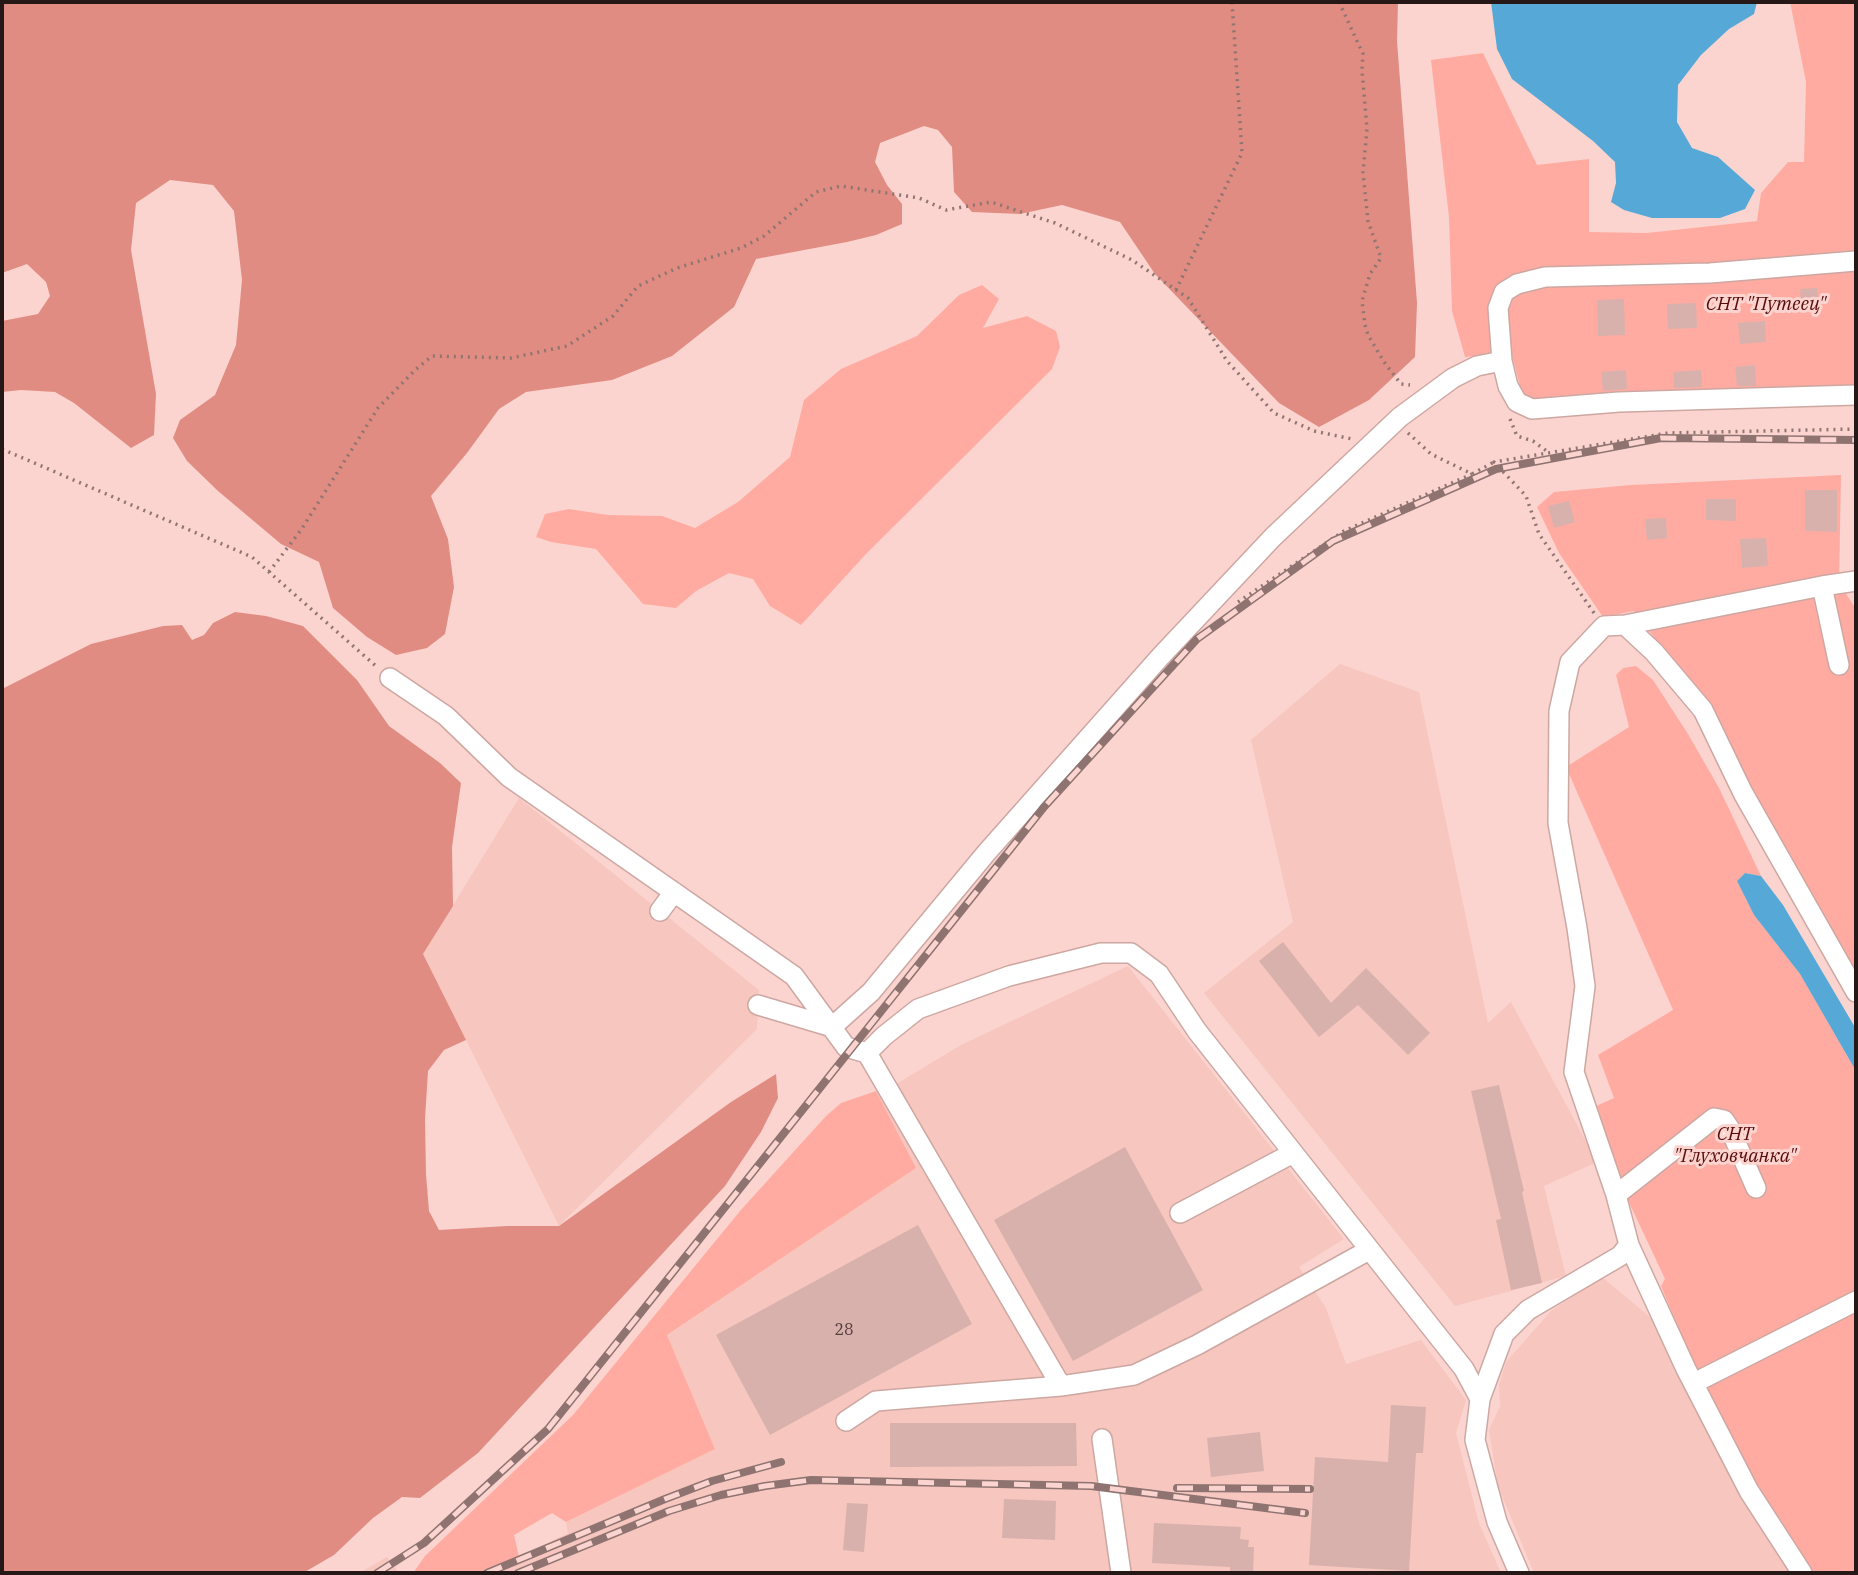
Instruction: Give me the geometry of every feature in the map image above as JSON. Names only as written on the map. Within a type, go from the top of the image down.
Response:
[{"type":"street","points":[[1856,261],[1710,273],[1545,277],[1517,284],[1504,292],[1498,308],[1502,360],[1508,386],[1517,402],[1532,409],[1619,402],[1856,395]]},
{"type":"street","points":[[832,1027],[871,992],[987,852],[1161,656],[1273,537],[1400,417],[1453,378],[1477,366],[1502,360]]},
{"type":"street","points":[[1802,1573],[1749,1491],[1629,1245],[1616,1195],[1574,1072],[1584,986],[1577,928],[1558,822],[1559,710],[1570,662],[1604,626],[1625,625],[1856,581]]},
{"type":"street","points":[[1822,586],[1839,665]]},
{"type":"street","points":[[1625,625],[1654,652],[1703,710],[1743,793],[1856,992]]},
{"type":"street","points":[[390,678],[446,716],[509,777],[794,976],[846,1047],[867,1054],[1061,1386]]},
{"type":"street","points":[[660,911],[674,892]]},
{"type":"street","points":[[867,1054],[884,1036],[918,1009],[1009,976],[1101,953],[1131,953],[1159,974],[1197,1031],[1464,1369],[1480,1399]]},
{"type":"street","points":[[758,1005],[832,1027]]},
{"type":"street","points":[[1616,1195],[1714,1118],[1724,1121],[1730,1129],[1756,1188]]},
{"type":"street","points":[[1180,1213],[1293,1153]]},
{"type":"street","points":[[1519,1573],[1497,1522],[1475,1440],[1480,1399],[1504,1334],[1528,1310],[1620,1256],[1629,1245]]},
{"type":"street","points":[[846,1421],[876,1401],[1061,1386],[1134,1375],[1197,1345],[1369,1250]]},
{"type":"street","points":[[1694,1383],[1856,1301]]},
{"type":"street","points":[[1102,1439],[1121,1573]]},
{"type":"path","points":[[1176,290],[1242,153],[1232,2]]},
{"type":"path","points":[[1339,2],[1363,54],[1367,129],[1363,173],[1368,221],[1381,258],[1370,274],[1362,301],[1366,325],[1368,335],[1401,384],[1412,385]]},
{"type":"path","points":[[269,572],[301,530],[378,408],[432,356],[511,358],[567,346],[613,316],[638,286],[677,268],[741,248],[764,236],[816,192],[841,186],[919,198],[946,210],[991,202],[1055,223],[1132,260],[1188,298],[1227,361],[1274,413],[1314,431],[1376,439],[1409,433],[1431,454],[1472,474]]},
{"type":"path","points":[[1233,606],[1344,531],[1472,474],[1494,461],[1668,433],[1856,429]]},
{"type":"path","points":[[2,449],[252,558],[390,678]]},
{"type":"path","points":[[1494,461],[1526,496],[1539,534],[1604,626]]},
{"type":"shaded area","points":[[2,2],[1398,2],[1397,41],[1417,303],[1415,357],[1369,400],[1319,427],[1279,403],[1155,274],[1120,222],[1062,205],[1020,214],[972,212],[954,192],[952,147],[938,130],[924,126],[880,143],[875,162],[887,185],[902,204],[902,224],[876,235],[847,242],[756,259],[734,307],[672,356],[612,380],[526,392],[499,409],[431,496],[448,539],[454,587],[445,634],[427,648],[396,655],[367,637],[333,608],[319,562],[281,544],[218,491],[187,461],[173,438],[180,420],[215,395],[236,345],[242,280],[234,211],[213,185],[170,180],[136,203],[131,250],[156,394],[154,435],[131,448],[74,403],[55,392],[2,392],[2,321],[38,314],[50,296],[46,282],[27,264],[2,273]]},
{"type":"shaded area","points":[[235,612],[266,616],[303,626],[357,680],[389,726],[440,763],[461,783],[452,847],[453,906],[423,954],[466,1040],[444,1050],[428,1071],[426,1174],[429,1211],[439,1230],[559,1226],[731,1102],[776,1074],[778,1098],[761,1132],[725,1186],[478,1453],[420,1498],[402,1497],[373,1518],[334,1555],[303,1573],[2,1573],[2,689],[91,644],[163,626],[182,625],[192,640],[204,635],[213,623]]},
{"type":"shaded area","points":[[1340,664],[1419,692],[1488,1023],[1511,1002],[1597,1162],[1544,1186],[1566,1276],[1455,1306],[1204,993],[1293,922],[1251,740]]},
{"type":"shaded area","points":[[519,798],[759,990],[757,1029],[559,1226],[423,954]]},
{"type":"shaded area","points":[[1128,966],[1344,1239],[1299,1267],[1326,1308],[1346,1364],[1421,1340],[1466,1400],[1456,1433],[1479,1523],[1501,1573],[478,1573],[568,1533],[566,1522],[715,1449],[667,1335],[916,1168],[876,1091],[898,1083],[961,1045]]},
{"type":"shaded area","points":[[1602,1277],[1656,1322],[1795,1573],[1534,1573],[1498,1486],[1489,1430],[1500,1406],[1499,1385],[1506,1362],[1551,1311]]},
{"type":"shaded area","points":[[387,1557],[399,1573],[359,1573]]},
{"type":"green space","name":"СНТ \"Путеец\"","points":[[1790,2],[1856,2],[1856,387],[1537,403],[1522,393],[1511,352],[1465,357],[1452,311],[1449,217],[1431,60],[1483,53],[1537,165],[1589,159],[1589,232],[1647,233],[1757,221],[1761,193],[1788,162],[1804,162],[1806,82]]},
{"type":"green space","points":[[982,285],[999,299],[983,328],[1027,316],[1056,331],[1060,347],[1052,369],[866,554],[801,625],[770,606],[753,579],[729,573],[696,591],[676,608],[643,604],[596,549],[536,537],[545,514],[569,509],[608,515],[662,516],[695,528],[738,502],[790,457],[804,400],[841,369],[917,336],[959,295]]},
{"type":"green space","points":[[1841,475],[1839,583],[1856,609],[1856,974],[1787,855],[1714,717],[1634,611],[1603,617],[1559,553],[1537,507],[1554,492],[1631,485]]},
{"type":"green space","name":"СНТ \"Глуховчанка\"","points":[[1636,666],[1653,680],[1688,734],[1719,788],[1761,876],[1745,873],[1737,881],[1754,915],[1800,974],[1856,1071],[1856,1573],[1814,1573],[1751,1477],[1694,1365],[1661,1286],[1665,1279],[1627,1198],[1592,1108],[1614,1098],[1598,1055],[1673,1010],[1566,767],[1629,727],[1616,675],[1623,668]]},
{"type":"green space","points":[[876,1091],[916,1168],[667,1335],[715,1449],[566,1522],[552,1513],[514,1535],[519,1557],[478,1573],[413,1573],[425,1556],[573,1415],[740,1211],[826,1116],[841,1103]]},
{"type":"water","points":[[1491,2],[1757,2],[1754,14],[1729,29],[1701,55],[1678,85],[1677,122],[1692,148],[1718,157],[1755,190],[1745,209],[1720,218],[1652,218],[1624,210],[1611,202],[1616,183],[1615,162],[1593,141],[1512,79],[1497,49]]},
{"type":"water","points":[[1745,873],[1761,876],[1783,905],[1856,1029],[1856,1071],[1800,974],[1754,915],[1737,881]]},
{"type":"building","points":[[1817,288],[1819,311],[1802,313],[1800,289]]},
{"type":"building","points":[[1624,299],[1625,335],[1598,336],[1597,300]]},
{"type":"building","points":[[1696,303],[1697,328],[1668,329],[1667,304]]},
{"type":"building","points":[[1765,321],[1766,342],[1740,344],[1738,323]]},
{"type":"building","points":[[1755,365],[1756,386],[1737,386],[1735,367]]},
{"type":"building","points":[[1626,370],[1627,389],[1603,391],[1601,372]]},
{"type":"building","points":[[1701,370],[1702,387],[1674,388],[1673,372]]},
{"type":"building","points":[[1805,490],[1837,490],[1837,532],[1805,531]]},
{"type":"building","points":[[1706,499],[1736,499],[1736,521],[1706,520]]},
{"type":"building","points":[[1569,501],[1575,522],[1554,528],[1548,506]]},
{"type":"building","points":[[1666,518],[1667,538],[1647,540],[1645,519]]},
{"type":"building","points":[[1766,538],[1768,566],[1742,568],[1740,539]]},
{"type":"building","points":[[1283,942],[1331,1003],[1366,968],[1430,1033],[1408,1055],[1358,1005],[1319,1037],[1259,961]]},
{"type":"building","points":[[1499,1085],[1542,1283],[1511,1290],[1496,1220],[1501,1219],[1471,1091]]},
{"type":"building","points":[[1125,1147],[1203,1290],[1073,1361],[994,1220]]},
{"type":"building","points":[[918,1225],[972,1324],[770,1435],[716,1335]]},
{"type":"building","points":[[1391,1405],[1426,1407],[1423,1453],[1416,1453],[1409,1571],[1309,1565],[1315,1457],[1388,1462]]},
{"type":"building","points":[[890,1423],[1076,1423],[1077,1466],[890,1467]]},
{"type":"building","points":[[1260,1432],[1264,1471],[1211,1477],[1207,1438]]},
{"type":"building","points":[[1004,1499],[1056,1501],[1055,1540],[1002,1538]]},
{"type":"building","points":[[847,1503],[868,1504],[864,1552],[843,1550]]},
{"type":"building","points":[[1154,1523],[1241,1527],[1240,1539],[1249,1540],[1248,1547],[1254,1547],[1253,1573],[1230,1573],[1230,1567],[1152,1563]]},
{"type":"railway","points":[[377,1573],[424,1543],[548,1429],[1044,807],[1197,639],[1333,541],[1496,469],[1661,438],[1856,440]]},
{"type":"railway","points":[[487,1573],[712,1481],[781,1462]]},
{"type":"railway","points":[[518,1573],[669,1511],[721,1495],[811,1480],[1091,1486],[1305,1513]]},
{"type":"railway","points":[[1177,1488],[1310,1489]]}]
